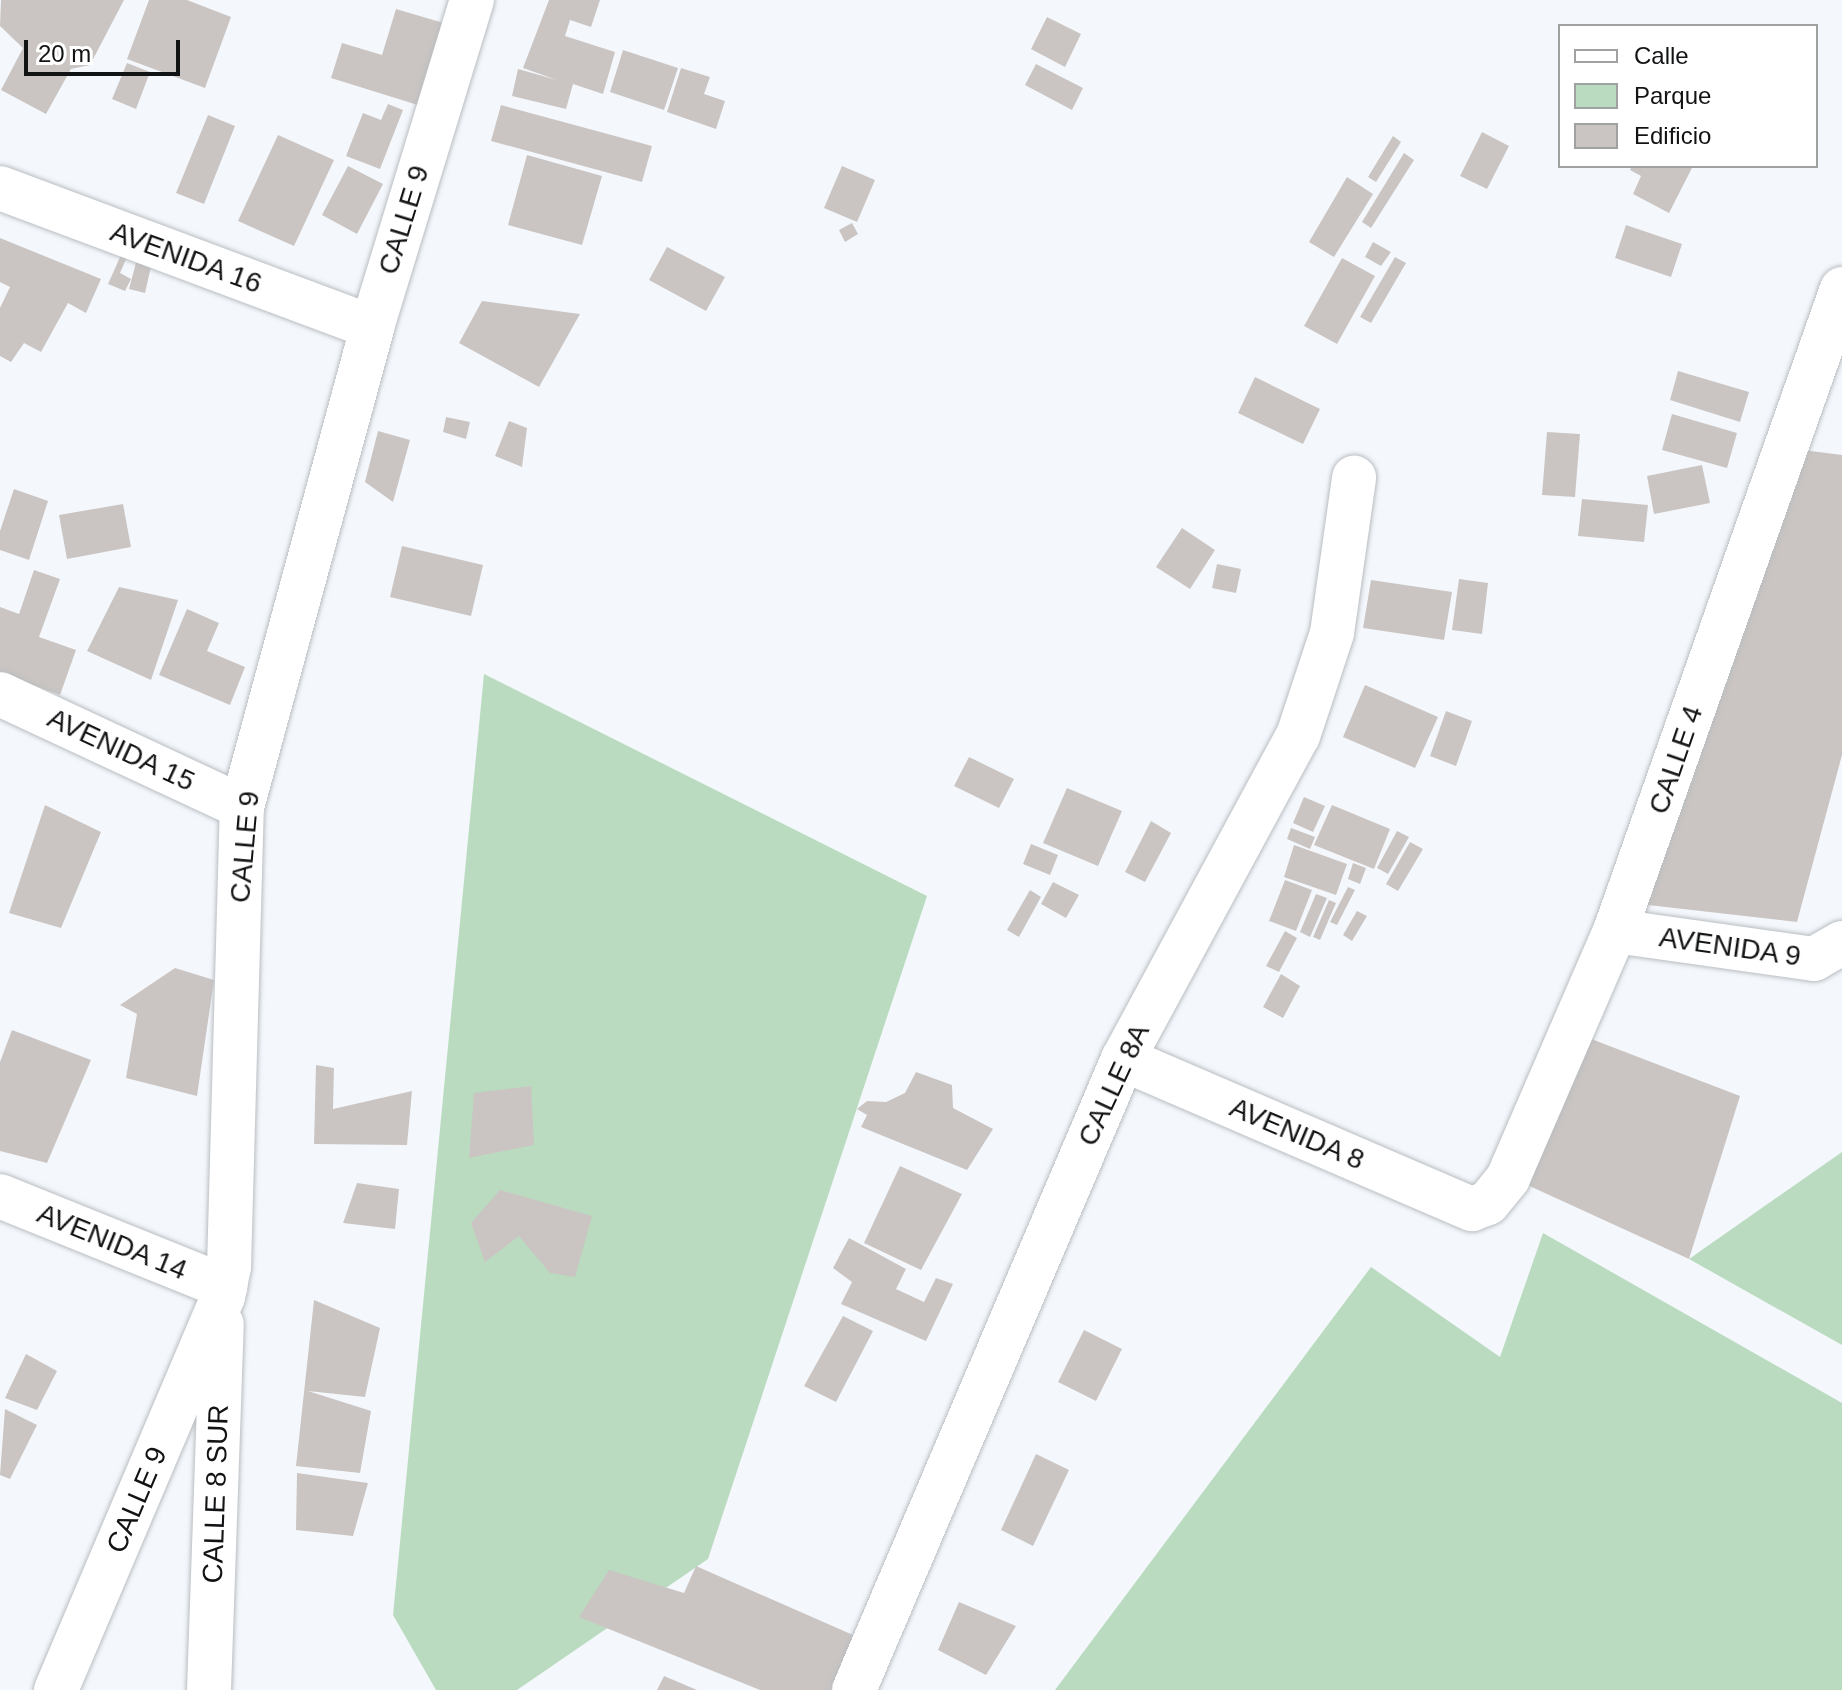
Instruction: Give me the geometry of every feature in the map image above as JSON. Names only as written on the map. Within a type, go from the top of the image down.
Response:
[{"type":"street","name":"CALLE 9","points":[[56,1690],[224,1292],[242,807],[372,327],[472,0]]},
{"type":"street","name":"AVENIDA 16","points":[[0,188],[372,327]]},
{"type":"street","name":"CALLE 4","points":[[1472,1209],[1488,1203],[1508,1178],[1615,931],[1842,289]]},
{"type":"street","name":"CALLE 8A","points":[[854,1690],[1123,1059],[1298,736],[1332,633],[1354,478]]},
{"type":"street","name":"AVENIDA 15","points":[[0,694],[242,807]]},
{"type":"street","name":"AVENIDA 9","points":[[1615,931],[1814,959],[1842,943]]},
{"type":"street","name":"AVENIDA 8","points":[[1123,1059],[1472,1209]]},
{"type":"street","name":"AVENIDA 14","points":[[0,1196],[224,1292]]},
{"type":"street","name":"CALLE 8 SUR","points":[[209,1690],[224,1292]]},
{"type":"green space","points":[[484,674],[927,896],[708,1559],[517,1690],[436,1690],[393,1615]]},
{"type":"green space","points":[[1842,1152],[1842,1345],[1689,1259]]},
{"type":"green space","points":[[1543,1233],[1842,1403],[1842,1690],[1055,1690],[1371,1267],[1500,1357]]},
{"type":"building","points":[[1,0],[124,0],[90,65],[71,69],[46,114],[1,90],[23,48],[0,26]]},
{"type":"building","points":[[149,0],[187,0],[231,17],[205,88],[127,59]]},
{"type":"building","points":[[549,0],[600,0],[591,27],[570,20],[565,36],[615,52],[603,94],[573,84],[566,109],[512,96],[518,69],[557,80],[523,68]]},
{"type":"building","points":[[396,9],[447,24],[421,106],[331,78],[342,43],[382,55]]},
{"type":"building","points":[[1047,17],[1081,34],[1065,67],[1031,49]]},
{"type":"building","points":[[623,50],[678,68],[664,110],[610,92]]},
{"type":"building","points":[[127,63],[150,72],[136,109],[112,99]]},
{"type":"building","points":[[1036,64],[1083,88],[1072,110],[1025,85]]},
{"type":"building","points":[[681,68],[710,77],[704,94],[725,101],[716,129],[667,112]]},
{"type":"building","points":[[388,104],[403,110],[380,169],[346,156],[363,113],[381,120]]},
{"type":"building","points":[[501,105],[652,146],[642,182],[491,141]]},
{"type":"building","points":[[208,115],[235,126],[204,204],[176,193]]},
{"type":"building","points":[[1482,132],[1509,146],[1487,189],[1460,176]]},
{"type":"building","points":[[278,135],[334,160],[294,246],[238,221]]},
{"type":"building","points":[[1393,136],[1401,142],[1376,182],[1368,177]]},
{"type":"building","points":[[1404,153],[1414,160],[1371,228],[1362,222]]},
{"type":"building","points":[[527,155],[602,176],[582,245],[508,225]]},
{"type":"building","points":[[348,166],[383,184],[357,234],[322,215]]},
{"type":"building","points":[[842,166],[875,180],[857,222],[824,208]]},
{"type":"building","points":[[1692,168],[1669,213],[1633,194],[1641,176],[1630,170]]},
{"type":"building","points":[[1347,177],[1373,194],[1334,257],[1309,242]]},
{"type":"building","points":[[852,223],[858,234],[845,242],[839,230]]},
{"type":"building","points":[[1626,225],[1682,244],[1671,277],[1615,258]]},
{"type":"building","points":[[0,238],[101,279],[86,313],[68,303],[41,352],[24,343],[11,362],[0,356],[0,308],[10,287],[0,282]]},
{"type":"building","points":[[1373,242],[1391,252],[1381,266],[1365,257]]},
{"type":"building","points":[[667,247],[725,277],[706,311],[649,280]]},
{"type":"building","points":[[121,255],[127,257],[120,273],[131,279],[125,291],[108,284]]},
{"type":"building","points":[[1395,257],[1406,263],[1371,323],[1360,317]]},
{"type":"building","points":[[1342,258],[1375,276],[1337,344],[1304,326]]},
{"type":"building","points":[[137,259],[152,262],[145,293],[129,289]]},
{"type":"building","points":[[482,301],[580,314],[539,387],[459,343]]},
{"type":"building","points":[[1678,371],[1749,392],[1740,422],[1670,400]]},
{"type":"building","points":[[1255,377],[1320,409],[1303,444],[1238,413]]},
{"type":"building","points":[[1672,414],[1737,433],[1727,468],[1662,450]]},
{"type":"building","points":[[446,417],[470,422],[466,439],[443,432]]},
{"type":"building","points":[[509,421],[527,428],[522,467],[495,456]]},
{"type":"building","points":[[378,431],[410,440],[393,502],[365,482]]},
{"type":"building","points":[[1547,432],[1580,434],[1575,497],[1542,495]]},
{"type":"building","points":[[1795,449],[1842,455],[1842,755],[1797,922],[1639,904]]},
{"type":"building","points":[[1702,465],[1710,503],[1654,514],[1647,476]]},
{"type":"building","points":[[14,489],[48,501],[29,560],[0,550],[0,531]]},
{"type":"building","points":[[1582,499],[1648,505],[1644,542],[1578,536]]},
{"type":"building","points":[[123,504],[131,547],[67,559],[59,515]]},
{"type":"building","points":[[1182,528],[1215,550],[1190,589],[1156,567]]},
{"type":"building","points":[[402,546],[483,565],[471,616],[390,597]]},
{"type":"building","points":[[1217,564],[1241,569],[1236,593],[1212,588]]},
{"type":"building","points":[[34,570],[60,579],[39,637],[76,650],[60,695],[0,673],[0,607],[19,614]]},
{"type":"building","points":[[1459,579],[1488,583],[1482,634],[1452,630]]},
{"type":"building","points":[[1371,580],[1452,592],[1444,640],[1363,628]]},
{"type":"building","points":[[119,587],[178,600],[151,680],[87,651]]},
{"type":"building","points":[[187,609],[219,623],[207,651],[245,667],[230,705],[159,675]]},
{"type":"building","points":[[1365,685],[1438,717],[1415,768],[1343,737]]},
{"type":"building","points":[[1446,711],[1472,721],[1456,766],[1430,756]]},
{"type":"building","points":[[969,757],[1014,779],[999,808],[954,786]]},
{"type":"building","points":[[1067,788],[1122,811],[1098,866],[1043,843]]},
{"type":"building","points":[[1304,797],[1325,806],[1313,832],[1293,823]]},
{"type":"building","points":[[45,805],[101,832],[61,928],[9,913]]},
{"type":"building","points":[[1332,805],[1390,829],[1374,869],[1314,845]]},
{"type":"building","points":[[1151,821],[1171,833],[1145,882],[1125,872]]},
{"type":"building","points":[[1291,828],[1315,837],[1310,849],[1287,839]]},
{"type":"building","points":[[1397,831],[1409,837],[1388,874],[1377,868]]},
{"type":"building","points":[[1410,842],[1423,849],[1398,891],[1386,884]]},
{"type":"building","points":[[1031,844],[1058,855],[1050,875],[1023,864]]},
{"type":"building","points":[[1294,845],[1347,864],[1336,895],[1284,877]]},
{"type":"building","points":[[1353,863],[1366,868],[1360,884],[1348,879]]},
{"type":"building","points":[[1285,880],[1312,890],[1296,931],[1269,921]]},
{"type":"building","points":[[1053,882],[1079,895],[1066,918],[1041,904]]},
{"type":"building","points":[[1348,887],[1355,890],[1337,925],[1330,922]]},
{"type":"building","points":[[1030,890],[1041,897],[1019,937],[1007,930]]},
{"type":"building","points":[[1316,894],[1327,898],[1310,937],[1300,932]]},
{"type":"building","points":[[1329,900],[1336,903],[1320,940],[1313,937]]},
{"type":"building","points":[[1357,911],[1367,916],[1352,941],[1343,935]]},
{"type":"building","points":[[1285,931],[1297,938],[1279,972],[1266,966]]},
{"type":"building","points":[[175,968],[214,980],[197,1096],[126,1078],[137,1014],[120,1005]]},
{"type":"building","points":[[1281,974],[1300,986],[1283,1018],[1263,1007]]},
{"type":"building","points":[[12,1030],[91,1060],[47,1163],[0,1151],[0,1062]]},
{"type":"building","points":[[1586,1037],[1740,1096],[1689,1259],[1523,1183]]},
{"type":"building","points":[[316,1065],[334,1068],[333,1109],[412,1091],[407,1145],[314,1144]]},
{"type":"building","points":[[916,1072],[952,1085],[953,1108],[993,1129],[967,1170],[861,1127],[867,1115],[857,1109],[867,1101],[886,1102],[905,1093]]},
{"type":"building","points":[[531,1086],[534,1145],[469,1158],[474,1093]]},
{"type":"building","points":[[900,1166],[962,1194],[921,1270],[864,1243]]},
{"type":"building","points":[[357,1183],[399,1189],[395,1229],[343,1223]]},
{"type":"building","points":[[500,1190],[592,1216],[575,1277],[550,1273],[519,1236],[485,1262],[471,1223]]},
{"type":"building","points":[[849,1238],[906,1269],[896,1289],[924,1302],[936,1278],[953,1284],[926,1341],[841,1304],[852,1282],[833,1268]]},
{"type":"building","points":[[314,1300],[380,1328],[365,1397],[308,1391],[371,1411],[360,1473],[296,1466]]},
{"type":"building","points":[[843,1316],[873,1331],[836,1402],[804,1386]]},
{"type":"building","points":[[1084,1330],[1122,1349],[1096,1401],[1058,1382]]},
{"type":"building","points":[[26,1354],[57,1371],[37,1410],[5,1398]]},
{"type":"building","points":[[5,1409],[37,1425],[10,1479],[0,1475]]},
{"type":"building","points":[[1036,1454],[1069,1470],[1033,1546],[1001,1530]]},
{"type":"building","points":[[297,1473],[368,1483],[353,1536],[296,1530]]},
{"type":"building","points":[[696,1566],[853,1635],[832,1690],[760,1690],[579,1617],[609,1570],[684,1593]]},
{"type":"building","points":[[959,1602],[1016,1626],[986,1675],[938,1650]]},
{"type":"building","points":[[664,1676],[697,1690],[657,1690]]}]
